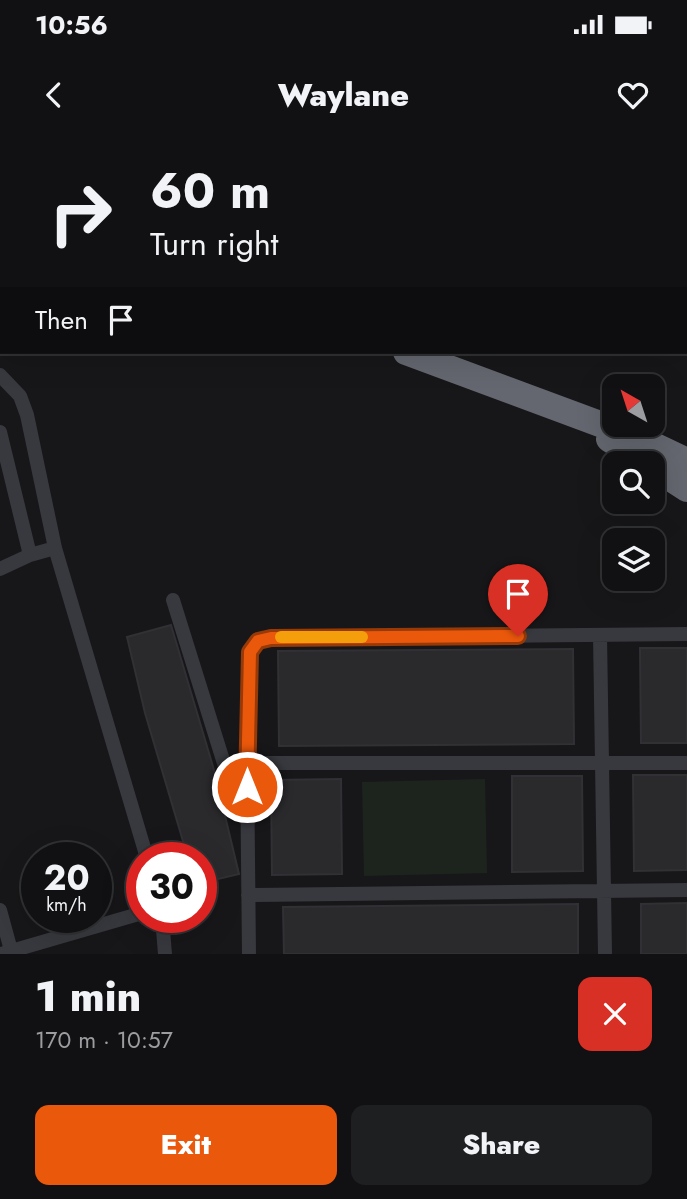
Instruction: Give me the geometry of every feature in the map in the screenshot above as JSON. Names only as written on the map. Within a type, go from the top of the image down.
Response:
[{"type":"highway","points":[[411,354],[643,440],[687,461]]},
{"type":"highway","points":[[569,414],[627,451]]},
{"type":"highway","points":[[665,475],[687,489]]},
{"type":"street","points":[[0,375],[20,396],[27,415],[55,548],[142,842]]},
{"type":"street","points":[[0,432],[30,555]]},
{"type":"street","points":[[0,569],[30,555],[55,548]]},
{"type":"street","points":[[173,600],[227,773],[247,820],[249,954]]},
{"type":"street","points":[[247,835],[250,652],[253,646],[265,638],[687,634]]},
{"type":"street","points":[[600,635],[605,954]]},
{"type":"street","points":[[247,762],[687,763]]},
{"type":"street","points":[[248,895],[687,890]]},
{"type":"street","points":[[0,909],[8,953],[126,918]]},
{"type":"street","points":[[163,933],[165,954]]},
{"type":"shaded area","points":[[485,779],[487,873],[364,876],[362,782]]},
{"type":"building","points":[[171,625],[214,770],[239,874],[217,879],[217,842],[183,842],[145,713],[127,637]]},
{"type":"building","points":[[640,648],[687,648],[687,743],[641,743]]},
{"type":"building","points":[[573,649],[574,744],[279,746],[278,651]]},
{"type":"building","points":[[633,775],[687,775],[687,870],[634,871]]},
{"type":"building","points":[[512,776],[582,776],[583,871],[512,872]]},
{"type":"building","points":[[341,779],[342,874],[272,875],[271,780]]},
{"type":"building","points":[[687,903],[687,954],[641,954],[641,904]]},
{"type":"building","points":[[578,904],[578,954],[284,954],[283,907]]},
{"type":"slow traffic","points":[[281,637],[362,637]]},
{"type":"route","points":[[247,787],[250,652],[258,641],[265,638],[518,636]]}]
